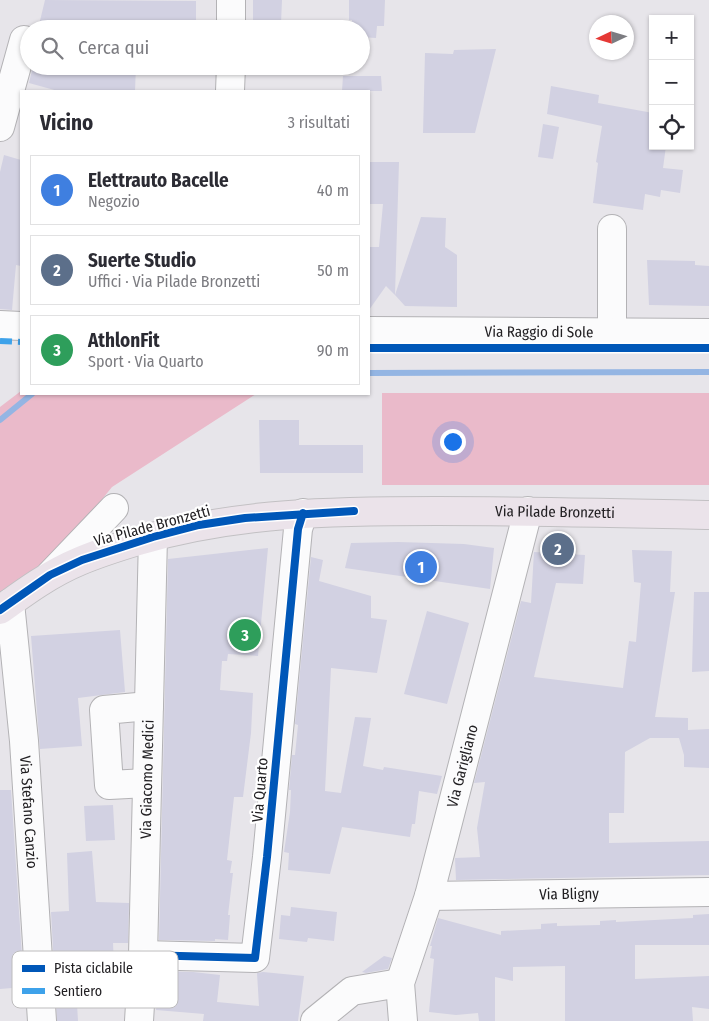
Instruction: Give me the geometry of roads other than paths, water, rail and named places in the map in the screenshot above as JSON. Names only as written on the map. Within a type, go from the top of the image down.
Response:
[{"type":"main road","name":"Via Pilade Bronzetti","points":[[5,606],[50,575],[82,560],[199,525],[245,518],[354,511],[528,511],[709,515]]},
{"type":"street","points":[[231,20],[232,0]]},
{"type":"street","points":[[0,127],[20,54]]},
{"type":"street","points":[[230,90],[231,75]]},
{"type":"street","points":[[612,228],[612,332]]},
{"type":"street","points":[[0,325],[20,326]]},
{"type":"street","name":"Via Raggio di Sole","points":[[370,331],[709,332]]},
{"type":"street","points":[[50,575],[114,508]]},
{"type":"street","name":"Via Garigliano","points":[[403,1021],[400,983],[429,896],[528,511]]},
{"type":"street","name":"Via Quarto","points":[[178,956],[254,958],[267,858],[298,529],[303,513]]},
{"type":"street","name":"Via Giacomo Medici","points":[[143,951],[149,706],[146,610],[154,537]]},
{"type":"street","name":"Via Stefano Canzio","points":[[5,606],[24,741],[38,951]]},
{"type":"street","points":[[147,792],[109,785],[104,710],[149,706]]},
{"type":"street","name":"Via Bligny","points":[[429,896],[709,892]]},
{"type":"street","points":[[315,1021],[352,991],[400,983]]},
{"type":"street","name":"Via Stefano Canzio","points":[[41,1008],[42,1021]]},
{"type":"street","name":"Via Giacomo Medici","points":[[139,1021],[140,1008]]},
{"type":"waterway","points":[[370,373],[709,372]]},
{"type":"waterway","points":[[0,420],[31,395]]},
{"type":"place","name":"Suerte Studio","points":[[558,549]]},
{"type":"place","name":"Elettrauto Bacelle","points":[[421,567]]},
{"type":"place","name":"AthlonFit","points":[[245,635]]}]
